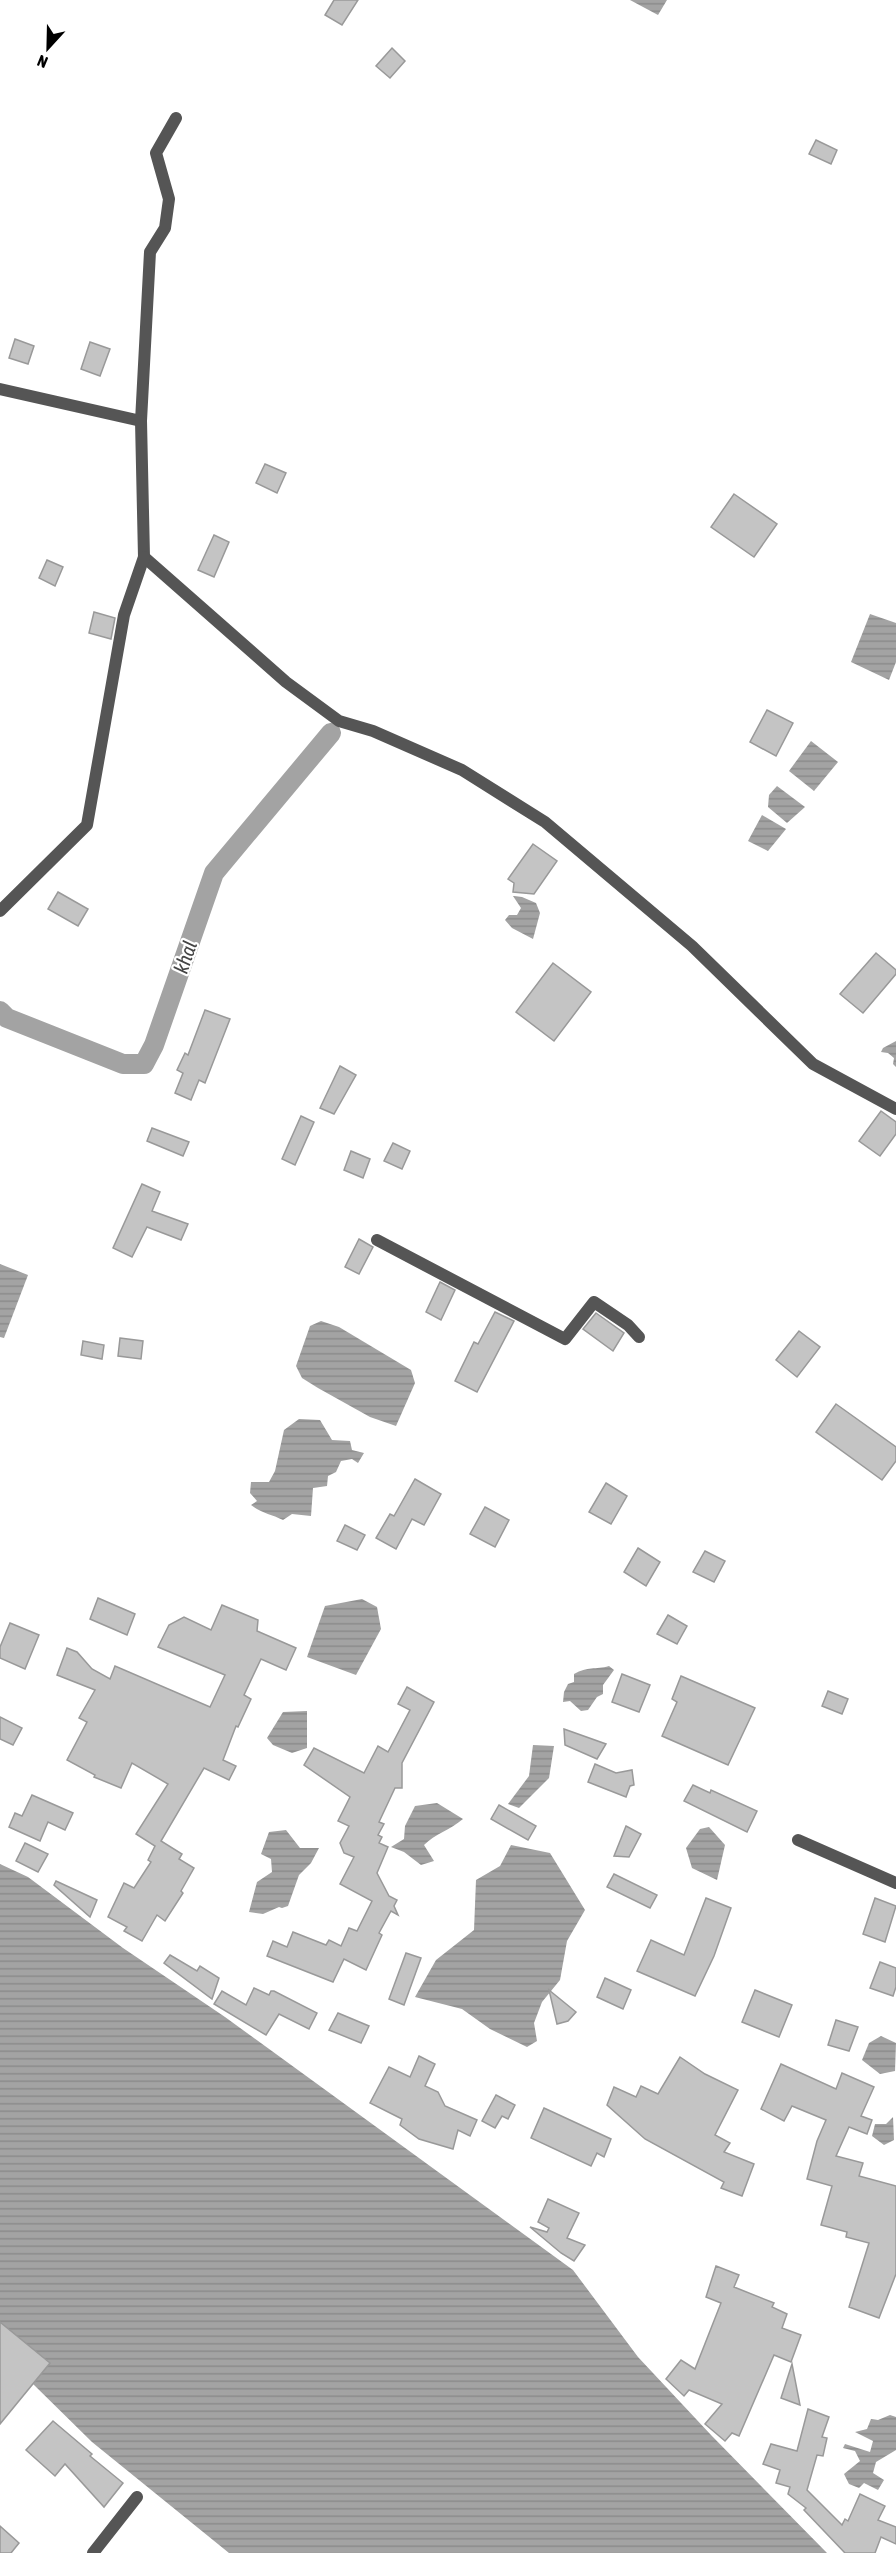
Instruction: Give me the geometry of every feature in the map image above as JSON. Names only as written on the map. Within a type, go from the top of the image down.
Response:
[{"type":"street","points":[[0,911],[87,825],[124,615],[144,557],[141,421],[150,252],[165,228],[169,199],[156,153],[176,118]]},
{"type":"street","points":[[0,388],[141,421]]},
{"type":"street","points":[[144,557],[286,682],[339,721],[373,731],[462,770],[545,822],[692,946],[813,1065],[896,1108]]},
{"type":"street","points":[[377,1240],[565,1339],[594,1302],[628,1325],[639,1337]]},
{"type":"street","points":[[798,1840],[896,1883]]},
{"type":"street","points":[[93,2553],[136,2497]]},
{"type":"shaded area","points":[[630,0],[667,0],[658,15]]},
{"type":"shaded area","points":[[870,614],[896,623],[896,662],[889,680],[851,662]]},
{"type":"shaded area","points":[[811,741],[838,762],[814,791],[789,771]]},
{"type":"shaded area","points":[[777,786],[805,807],[787,823],[768,807],[769,795]]},
{"type":"shaded area","points":[[762,815],[786,829],[768,851],[748,841]]},
{"type":"shaded area","points":[[513,896],[536,903],[540,913],[533,939],[512,928],[505,920],[509,915],[517,915],[521,908]]},
{"type":"shaded area","points":[[896,1041],[896,1067],[893,1064],[894,1058],[888,1053],[881,1052],[883,1048]]},
{"type":"shaded area","points":[[0,1264],[28,1275],[4,1338],[0,1337]]},
{"type":"shaded area","points":[[321,1321],[339,1327],[411,1370],[415,1383],[396,1426],[370,1417],[302,1378],[296,1366],[310,1326]]},
{"type":"shaded area","points":[[299,1419],[320,1420],[332,1440],[350,1441],[352,1450],[364,1453],[358,1463],[352,1459],[341,1461],[336,1472],[328,1476],[327,1486],[313,1488],[311,1516],[292,1514],[283,1520],[251,1505],[257,1501],[250,1493],[251,1482],[269,1482],[275,1471],[284,1430]]},
{"type":"shaded area","points":[[362,1599],[377,1607],[381,1629],[356,1675],[307,1657],[325,1606]]},
{"type":"shaded area","points":[[609,1666],[614,1670],[603,1685],[603,1694],[597,1697],[588,1710],[581,1711],[570,1701],[563,1702],[568,1684],[574,1682],[574,1674],[583,1670]]},
{"type":"shaded area","points":[[307,1711],[307,1748],[292,1753],[273,1745],[267,1738],[283,1712]]},
{"type":"shaded area","points":[[533,1745],[554,1746],[549,1778],[519,1808],[508,1804],[529,1776]]},
{"type":"shaded area","points":[[437,1803],[463,1819],[424,1845],[434,1861],[421,1865],[404,1852],[391,1847],[404,1839],[405,1826],[415,1806]]},
{"type":"shaded area","points":[[709,1827],[725,1845],[717,1880],[692,1868],[686,1848],[700,1829]]},
{"type":"shaded area","points":[[286,1830],[300,1848],[319,1848],[311,1863],[299,1875],[288,1906],[263,1914],[249,1912],[257,1882],[272,1872],[271,1859],[261,1854],[269,1832]]},
{"type":"shaded area","points":[[511,1845],[550,1853],[585,1910],[567,1941],[560,1980],[542,2002],[534,2023],[537,2041],[527,2047],[490,2029],[462,2009],[415,1997],[436,1960],[474,1930],[476,1880],[500,1866]]},
{"type":"shaded area","points":[[0,1864],[28,1877],[123,1948],[225,2017],[573,2270],[638,2357],[827,2553],[229,2553],[92,2442],[33,2384],[0,2357]]},
{"type":"shaded area","points":[[881,2036],[896,2043],[895,2071],[880,2074],[862,2060],[869,2043]]},
{"type":"shaded area","points":[[893,2117],[894,2140],[884,2145],[872,2136],[875,2124],[886,2124]]},
{"type":"shaded area","points":[[890,2415],[896,2417],[896,2450],[876,2462],[873,2473],[884,2480],[878,2490],[864,2483],[859,2488],[849,2484],[844,2474],[860,2461],[855,2451],[843,2448],[845,2444],[870,2452],[873,2441],[855,2432],[867,2429],[871,2419],[878,2420]]},
{"type":"building","points":[[334,0],[358,0],[342,25],[325,15]]},
{"type":"building","points":[[392,48],[405,61],[390,78],[376,66]]},
{"type":"building","points":[[816,140],[837,150],[831,164],[809,154]]},
{"type":"building","points":[[15,339],[34,346],[28,364],[9,358]]},
{"type":"building","points":[[90,342],[110,349],[100,376],[81,369]]},
{"type":"building","points":[[265,464],[286,473],[277,493],[256,483]]},
{"type":"building","points":[[734,494],[777,524],[754,557],[711,527]]},
{"type":"building","points":[[214,535],[229,542],[214,577],[198,570]]},
{"type":"building","points":[[47,560],[63,567],[55,586],[39,578]]},
{"type":"building","points":[[94,612],[115,618],[111,639],[89,633]]},
{"type":"building","points":[[767,710],[793,723],[776,756],[750,742]]},
{"type":"building","points":[[533,844],[557,861],[534,894],[513,892],[514,883],[508,879]]},
{"type":"building","points":[[58,892],[88,909],[78,926],[48,909]]},
{"type":"building","points":[[876,953],[896,970],[896,974],[863,1013],[840,994]]},
{"type":"building","points":[[553,963],[591,992],[554,1041],[516,1012]]},
{"type":"building","points":[[205,1010],[230,1019],[205,1083],[199,1080],[191,1100],[175,1093],[183,1073],[177,1070],[185,1053],[188,1055]]},
{"type":"building","points":[[340,1066],[356,1075],[334,1114],[320,1108]]},
{"type":"building","points":[[881,1111],[896,1122],[896,1134],[880,1156],[859,1141]]},
{"type":"building","points":[[301,1116],[314,1122],[295,1165],[282,1159]]},
{"type":"building","points":[[152,1128],[189,1142],[183,1156],[147,1141]]},
{"type":"building","points":[[393,1143],[410,1151],[402,1169],[384,1161]]},
{"type":"building","points":[[351,1151],[370,1159],[363,1178],[344,1170]]},
{"type":"building","points":[[142,1184],[160,1192],[152,1211],[188,1224],[181,1240],[147,1227],[132,1257],[113,1248]]},
{"type":"building","points":[[359,1239],[373,1247],[359,1274],[345,1267]]},
{"type":"building","points":[[440,1282],[455,1290],[441,1320],[426,1312]]},
{"type":"building","points":[[495,1312],[514,1321],[477,1392],[455,1381],[474,1342],[478,1344]]},
{"type":"building","points":[[596,1313],[624,1333],[613,1351],[583,1329]]},
{"type":"building","points":[[799,1331],[820,1347],[797,1377],[776,1360]]},
{"type":"building","points":[[120,1338],[143,1341],[141,1359],[118,1356]]},
{"type":"building","points":[[83,1341],[104,1345],[102,1359],[81,1355]]},
{"type":"building","points":[[836,1404],[896,1447],[896,1461],[882,1480],[816,1432]]},
{"type":"building","points":[[415,1479],[441,1494],[424,1525],[412,1519],[396,1549],[376,1538],[390,1514],[394,1516]]},
{"type":"building","points":[[606,1483],[627,1496],[611,1524],[589,1512]]},
{"type":"building","points":[[485,1507],[509,1520],[495,1547],[470,1534]]},
{"type":"building","points":[[345,1525],[365,1535],[357,1550],[337,1541]]},
{"type":"building","points":[[638,1548],[660,1562],[646,1586],[624,1572]]},
{"type":"building","points":[[705,1551],[725,1561],[714,1582],[693,1572]]},
{"type":"building","points":[[98,1598],[135,1614],[127,1635],[90,1619]]},
{"type":"building","points":[[222,1605],[258,1620],[257,1631],[296,1648],[286,1670],[261,1659],[244,1695],[251,1699],[238,1727],[236,1726],[223,1760],[236,1766],[229,1780],[204,1768],[161,1841],[182,1854],[179,1859],[194,1868],[181,1891],[183,1893],[165,1921],[157,1915],[142,1941],[124,1931],[127,1927],[108,1917],[124,1883],[134,1888],[151,1862],[148,1860],[155,1846],[136,1834],[168,1784],[132,1763],[121,1788],[94,1777],[95,1775],[67,1760],[87,1722],[79,1718],[95,1690],[57,1675],[67,1648],[77,1652],[92,1669],[110,1679],[115,1666],[210,1707],[225,1675],[158,1647],[169,1625],[184,1617],[211,1630]]},
{"type":"building","points":[[668,1615],[687,1626],[677,1644],[657,1634]]},
{"type":"building","points":[[10,1623],[39,1635],[25,1669],[0,1658],[0,1647]]},
{"type":"building","points":[[622,1674],[650,1685],[639,1712],[612,1702]]},
{"type":"building","points":[[681,1676],[755,1708],[728,1765],[662,1736],[677,1702],[672,1699]]},
{"type":"building","points":[[407,1687],[434,1702],[402,1763],[402,1788],[395,1788],[379,1822],[384,1824],[378,1835],[382,1837],[379,1843],[388,1847],[377,1873],[389,1896],[397,1900],[394,1906],[398,1915],[391,1911],[379,1933],[382,1935],[366,1970],[344,1959],[333,1982],[267,1956],[273,1941],[287,1947],[293,1932],[326,1945],[329,1940],[341,1946],[349,1928],[357,1931],[372,1901],[340,1884],[354,1857],[344,1853],[340,1843],[349,1826],[338,1821],[350,1797],[304,1765],[314,1748],[364,1773],[378,1746],[388,1752],[410,1710],[398,1704]]},
{"type":"building","points":[[828,1691],[848,1699],[842,1714],[822,1706]]},
{"type":"building","points":[[0,1717],[22,1728],[13,1745],[0,1739]]},
{"type":"building","points":[[564,1729],[606,1744],[597,1759],[565,1745]]},
{"type":"building","points":[[595,1764],[616,1773],[632,1770],[634,1785],[630,1786],[626,1797],[588,1782]]},
{"type":"building","points":[[693,1785],[710,1793],[711,1790],[757,1811],[747,1832],[684,1801]]},
{"type":"building","points":[[32,1795],[73,1813],[65,1830],[48,1822],[40,1841],[9,1827],[15,1813],[22,1816]]},
{"type":"building","points":[[499,1805],[536,1826],[528,1840],[491,1819]]},
{"type":"building","points":[[626,1826],[641,1834],[629,1857],[614,1856]]},
{"type":"building","points":[[25,1843],[48,1854],[38,1872],[16,1861]]},
{"type":"building","points":[[614,1874],[657,1895],[650,1908],[607,1887]]},
{"type":"building","points":[[56,1881],[97,1900],[90,1917],[54,1885]]},
{"type":"building","points":[[706,1898],[731,1908],[714,1956],[695,1996],[637,1971],[651,1940],[684,1955]]},
{"type":"building","points":[[875,1898],[896,1906],[885,1942],[863,1934]]},
{"type":"building","points":[[406,1953],[421,1958],[404,2005],[389,1999]]},
{"type":"building","points":[[170,1955],[197,1971],[200,1966],[219,1978],[212,1999],[164,1963]]},
{"type":"building","points":[[880,1962],[896,1968],[896,1987],[893,1996],[870,1988]]},
{"type":"building","points":[[605,1978],[631,1990],[623,2009],[597,1997]]},
{"type":"building","points":[[254,1988],[269,1995],[271,1991],[274,1991],[317,2013],[309,2029],[279,2014],[266,2035],[214,2004],[222,1991],[246,2005]]},
{"type":"building","points":[[549,1990],[576,2012],[568,2021],[557,2024]]},
{"type":"building","points":[[755,1990],[792,2005],[779,2037],[742,2022]]},
{"type":"building","points":[[338,2013],[369,2026],[361,2043],[329,2030]]},
{"type":"building","points":[[836,2020],[858,2027],[849,2051],[828,2045]]},
{"type":"building","points":[[419,2056],[435,2064],[425,2086],[438,2092],[445,2106],[477,2120],[470,2136],[458,2130],[453,2149],[419,2139],[400,2125],[402,2119],[370,2103],[389,2067],[410,2077]]},
{"type":"building","points":[[680,2057],[705,2074],[738,2090],[715,2135],[730,2143],[724,2152],[754,2164],[742,2196],[721,2188],[724,2182],[645,2139],[607,2105],[614,2087],[636,2097],[641,2086],[658,2094]]},
{"type":"building","points":[[781,2064],[836,2089],[842,2073],[874,2087],[861,2116],[872,2120],[867,2134],[849,2127],[836,2156],[863,2163],[859,2176],[896,2186],[896,2274],[879,2318],[849,2307],[869,2243],[846,2237],[847,2232],[821,2225],[832,2186],[807,2179],[817,2141],[826,2120],[792,2106],[784,2121],[761,2109]]},
{"type":"building","points":[[496,2095],[515,2105],[508,2119],[502,2116],[495,2128],[482,2121]]},
{"type":"building","points":[[544,2108],[611,2139],[604,2157],[597,2153],[591,2166],[531,2138]]},
{"type":"building","points":[[548,2199],[579,2213],[567,2238],[585,2245],[574,2261],[530,2227],[547,2232],[549,2228],[538,2222]]},
{"type":"building","points":[[716,2266],[739,2275],[734,2287],[774,2303],[772,2307],[787,2314],[782,2328],[801,2335],[791,2362],[774,2355],[739,2436],[732,2433],[725,2441],[705,2424],[722,2404],[689,2390],[684,2396],[666,2379],[681,2360],[695,2369],[721,2303],[706,2297]]},
{"type":"building","points":[[0,2322],[50,2363],[0,2424]]},
{"type":"building","points":[[792,2364],[800,2405],[781,2398]]},
{"type":"building","points":[[808,2409],[829,2417],[822,2437],[827,2438],[823,2456],[817,2455],[807,2490],[842,2525],[845,2519],[848,2521],[860,2494],[885,2506],[878,2520],[896,2527],[896,2544],[881,2537],[875,2553],[845,2553],[804,2510],[806,2508],[788,2494],[790,2487],[776,2483],[780,2470],[763,2464],[771,2444],[797,2451]]},
{"type":"building","points":[[53,2421],[123,2483],[104,2507],[65,2464],[55,2476],[26,2450]]},
{"type":"building","points":[[0,2526],[19,2543],[11,2553],[0,2553]]},
{"type":"waterway","name":"khal","points":[[0,1011],[7,1018],[123,1064],[144,1064],[154,1045],[214,873],[331,733]]}]
